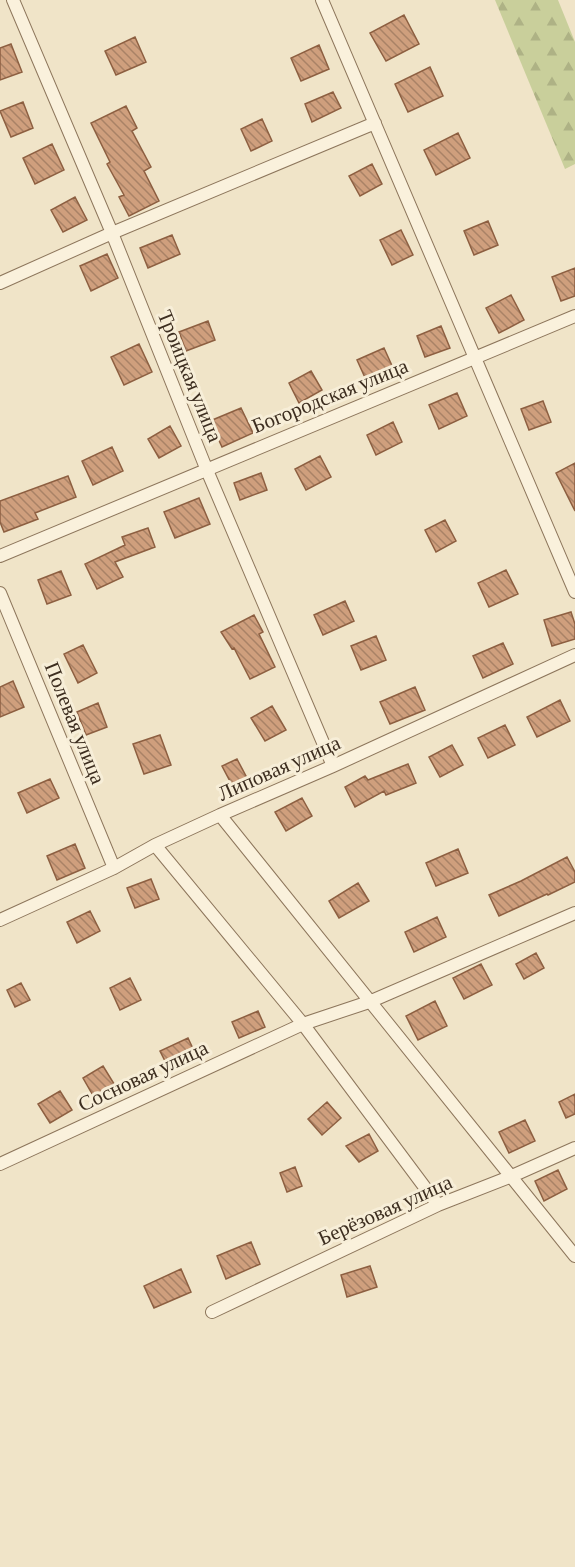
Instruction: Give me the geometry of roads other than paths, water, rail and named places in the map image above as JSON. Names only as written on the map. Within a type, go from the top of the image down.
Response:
[{"type":"street","name":"Троицкая улица","points":[[13,0],[112,233],[206,468],[333,766]]},
{"type":"street","points":[[322,0],[575,592]]},
{"type":"street","points":[[0,283],[112,233],[375,123]]},
{"type":"street","name":"Богородская улица","points":[[0,556],[206,468],[575,316]]},
{"type":"street","name":"Полевая улица","points":[[0,593],[114,868]]},
{"type":"street","name":"Липовая улица","points":[[0,920],[114,868],[155,845],[220,814],[333,766],[575,655]]},
{"type":"street","points":[[220,814],[575,1256]]},
{"type":"street","points":[[155,845],[303,1024],[438,1205]]},
{"type":"street","name":"Сосновая улица","points":[[0,1164],[303,1024],[369,1002],[575,913]]},
{"type":"street","name":"Берёзовая улица","points":[[212,1312],[438,1205],[575,1148]]}]
